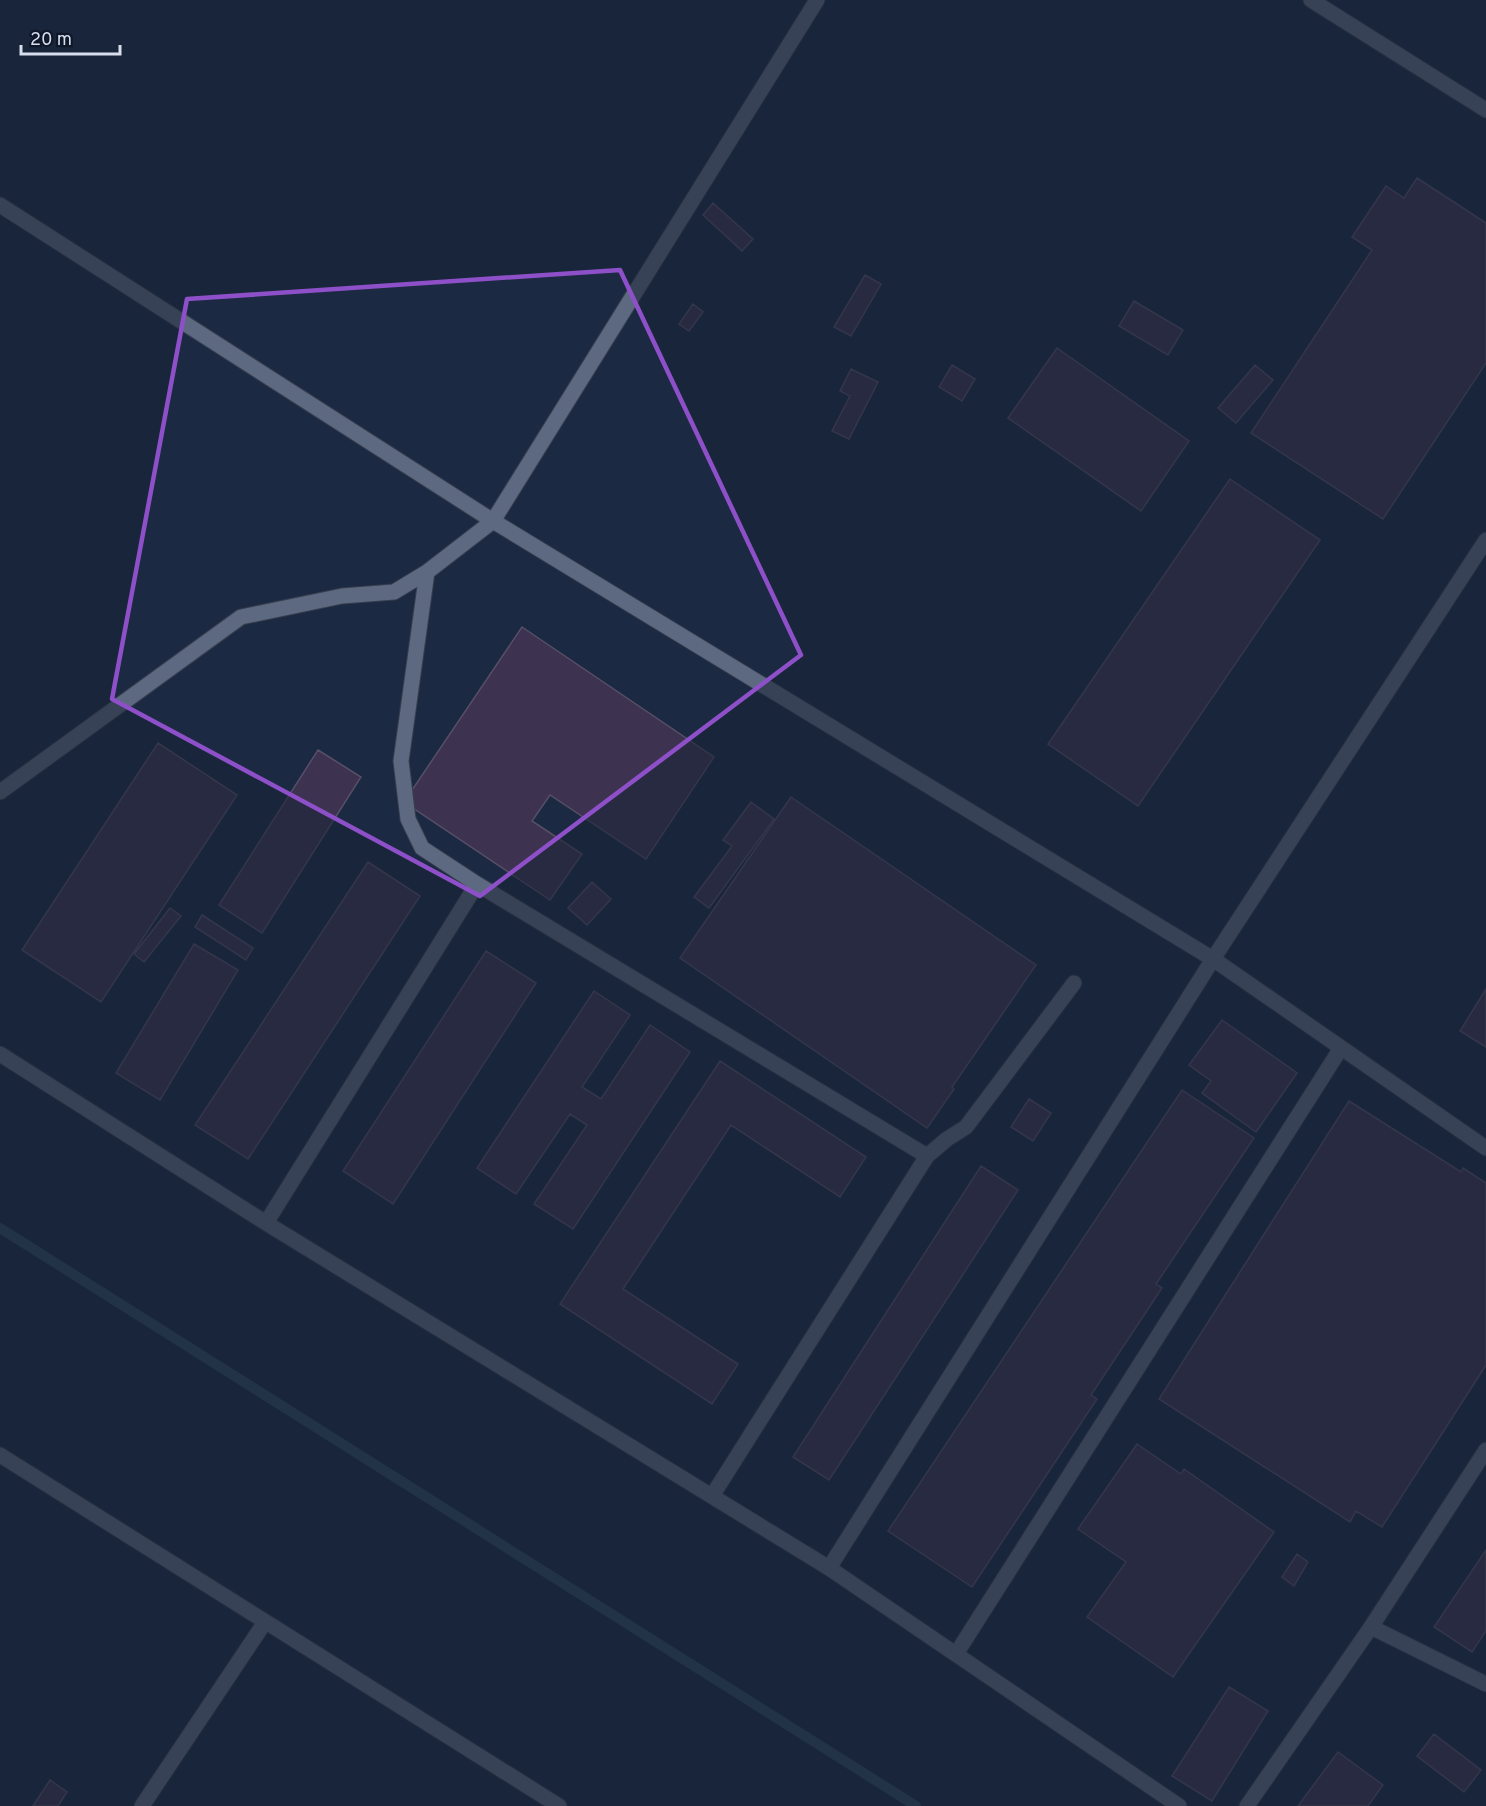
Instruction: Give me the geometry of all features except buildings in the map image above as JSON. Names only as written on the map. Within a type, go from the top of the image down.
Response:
[{"type":"street","points":[[0,792],[241,617],[342,596],[394,592],[427,572],[493,521],[817,0]]},
{"type":"street","points":[[1311,0],[1486,110]]},
{"type":"street","points":[[0,205],[493,521],[1214,959],[1486,1148]]},
{"type":"street","points":[[829,1568],[1214,959],[1486,540]]},
{"type":"street","points":[[427,572],[400,761],[408,819],[422,848],[477,884],[927,1156]]},
{"type":"street","points":[[266,1223],[477,884]]},
{"type":"street","points":[[712,1496],[927,1156],[966,1127],[1074,982]]},
{"type":"street","points":[[956,1654],[1341,1048]]},
{"type":"street","points":[[0,1054],[266,1223],[829,1568],[1179,1806]]},
{"type":"street","points":[[1247,1806],[1371,1627],[1486,1450]]},
{"type":"street","points":[[0,1455],[559,1806]]},
{"type":"street","points":[[142,1806],[265,1622]]},
{"type":"street","points":[[1371,1627],[1486,1684]]},
{"type":"highlighted area","points":[[620,270],[801,655],[480,896],[112,699],[187,299]]},
{"type":"shaded area","points":[[0,0],[1486,0],[1486,1806],[0,1806]]},
{"type":"waterway","points":[[0,1228],[916,1806]]}]
